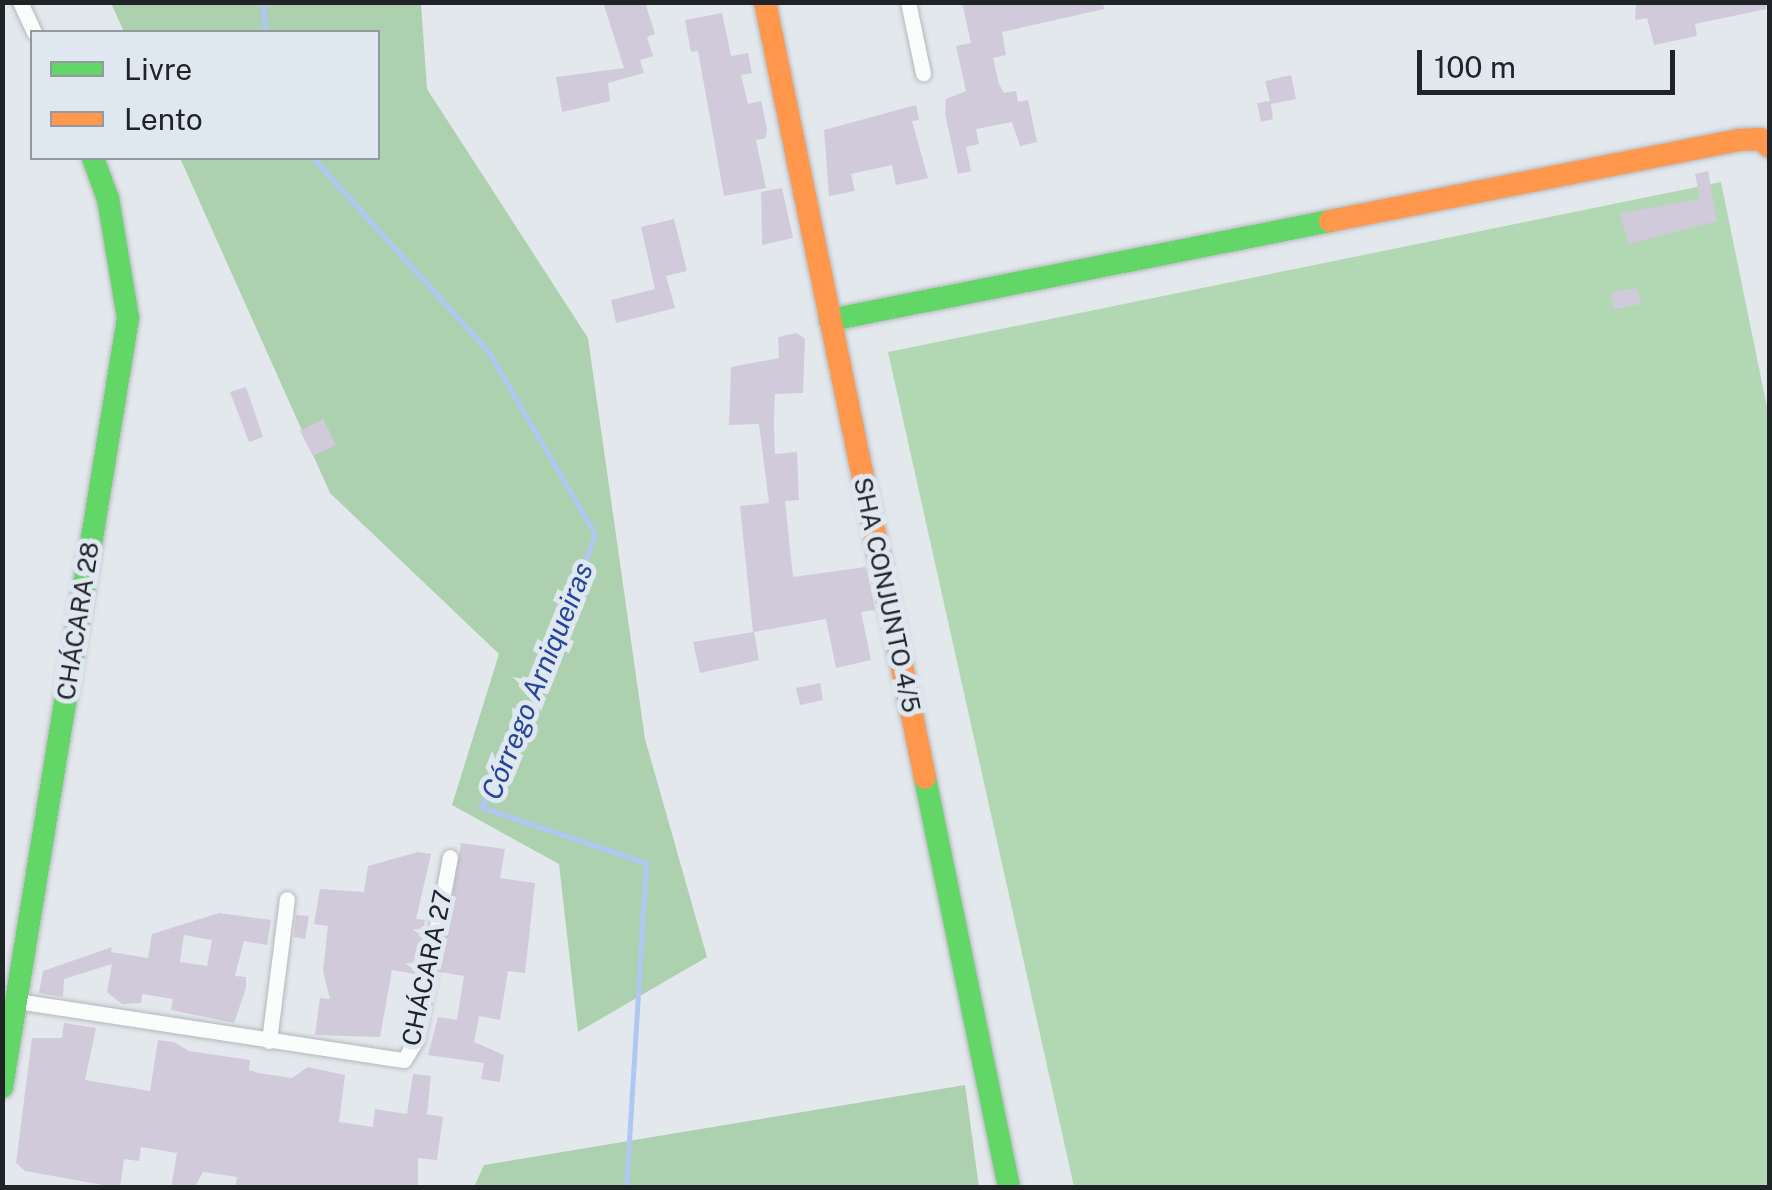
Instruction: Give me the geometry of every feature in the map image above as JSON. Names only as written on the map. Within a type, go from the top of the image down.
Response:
[{"type":"street","points":[[20,2],[33,30]]},
{"type":"street","name":"SHA CONJUNTO 4/5","points":[[765,2],[1009,1188]]},
{"type":"street","points":[[908,2],[923,74]]},
{"type":"street","points":[[830,320],[1740,140],[1760,139],[1770,147]]},
{"type":"street","name":"CHÁCARA 28","points":[[2,1087],[128,310],[108,199],[94,160]]},
{"type":"street","name":"CHÁCARA 27","points":[[17,1001],[390,1060],[408,1057],[450,857]]},
{"type":"street","points":[[270,1041],[287,899]]},
{"type":"green space","points":[[111,3],[421,3],[427,89],[588,338],[645,739],[707,957],[578,1032],[559,864],[452,805],[499,654],[330,493],[181,160],[380,160],[380,30],[123,30]]},
{"type":"green space","points":[[1721,182],[1770,422],[1769,1187],[1074,1187],[888,352]]},
{"type":"green space","points":[[965,1085],[979,1187],[474,1187],[484,1165]]},
{"type":"building","points":[[603,2],[645,2],[655,34],[647,37],[653,56],[640,60],[644,73],[608,83],[610,101],[562,112],[556,77],[624,68]]},
{"type":"building","points":[[962,2],[1103,2],[1104,9],[1002,32],[1006,55],[993,58],[999,84],[1004,93],[1016,91],[1018,102],[1028,100],[1037,142],[1020,146],[1012,122],[976,129],[979,144],[966,147],[971,171],[958,174],[945,113],[946,99],[966,91],[956,46],[971,43]]},
{"type":"building","points":[[1636,2],[1766,2],[1766,9],[1695,24],[1697,36],[1654,45],[1647,18],[1635,20]]},
{"type":"building","points":[[722,13],[731,56],[748,53],[752,73],[741,75],[748,104],[761,101],[767,128],[766,138],[756,140],[766,188],[724,196],[698,51],[691,52],[685,20]]},
{"type":"building","points":[[1291,75],[1296,99],[1271,104],[1273,119],[1261,122],[1257,103],[1270,101],[1265,81]]},
{"type":"building","points":[[916,105],[919,120],[912,121],[928,178],[896,185],[892,165],[851,174],[855,191],[829,196],[824,130]]},
{"type":"building","points":[[1708,171],[1717,221],[1628,244],[1620,213],[1700,199],[1695,174]]},
{"type":"building","points":[[782,188],[793,238],[762,245],[761,192]]},
{"type":"building","points":[[674,219],[687,271],[666,276],[675,308],[616,323],[611,300],[655,289],[641,227]]},
{"type":"building","points":[[1637,288],[1641,304],[1614,309],[1611,292]]},
{"type":"building","points":[[797,333],[805,339],[803,393],[775,394],[774,423],[775,454],[797,452],[799,500],[785,501],[793,577],[866,567],[875,610],[861,612],[871,660],[836,668],[826,619],[754,632],[759,660],[700,673],[693,642],[753,632],[740,506],[769,503],[759,424],[729,425],[731,367],[779,358],[778,337]]},
{"type":"building","points":[[246,387],[263,437],[249,442],[230,392]]},
{"type":"building","points":[[323,419],[336,445],[313,456],[300,431]]},
{"type":"building","points":[[820,683],[823,700],[800,705],[796,688]]},
{"type":"building","points":[[461,843],[505,849],[500,878],[535,883],[525,973],[508,971],[500,1020],[479,1016],[474,1042],[504,1055],[500,1082],[481,1079],[484,1063],[428,1055],[438,1017],[457,1020],[464,976],[440,972]]},
{"type":"building","points":[[418,852],[431,854],[416,919],[425,920],[417,969],[415,974],[392,970],[380,1037],[315,1035],[320,998],[330,999],[323,971],[328,926],[314,924],[320,889],[364,892],[368,866]]},
{"type":"building","points":[[219,913],[271,920],[267,945],[244,941],[235,976],[246,977],[246,988],[234,1023],[171,1010],[173,999],[142,994],[141,1003],[122,1004],[107,992],[112,964],[64,979],[63,997],[39,993],[43,971],[112,947],[111,952],[148,958],[152,934]],"holes":[[[184,935],[212,940],[207,966],[180,962]]]},
{"type":"building","points":[[296,915],[309,916],[305,939],[294,937]]},
{"type":"building","points":[[64,1023],[96,1028],[85,1080],[150,1091],[158,1040],[174,1042],[189,1051],[250,1060],[249,1070],[259,1073],[292,1078],[308,1067],[345,1075],[339,1122],[373,1127],[375,1109],[407,1114],[413,1074],[431,1076],[427,1114],[443,1117],[437,1160],[418,1158],[418,1188],[235,1188],[237,1177],[203,1172],[194,1188],[171,1188],[177,1153],[141,1147],[139,1161],[124,1159],[120,1188],[25,1171],[16,1163],[32,1038],[62,1038]]},
{"type":"waterway","name":"Córrego Arniqueiras","points":[[263,2],[265,30]]},
{"type":"waterway","name":"Córrego Arniqueiras","points":[[315,160],[488,351],[595,534],[521,734],[481,807],[646,863],[626,1188]]},
{"type":"traffic: fast","points":[[2,1087],[128,318],[108,199],[94,160]]},
{"type":"traffic: fast","points":[[830,320],[1330,221]]},
{"type":"traffic: fast","points":[[925,778],[1009,1188]]},
{"type":"traffic: slow","points":[[765,2],[925,778]]},
{"type":"traffic: slow","points":[[1330,221],[1740,140],[1760,139],[1770,147]]}]
